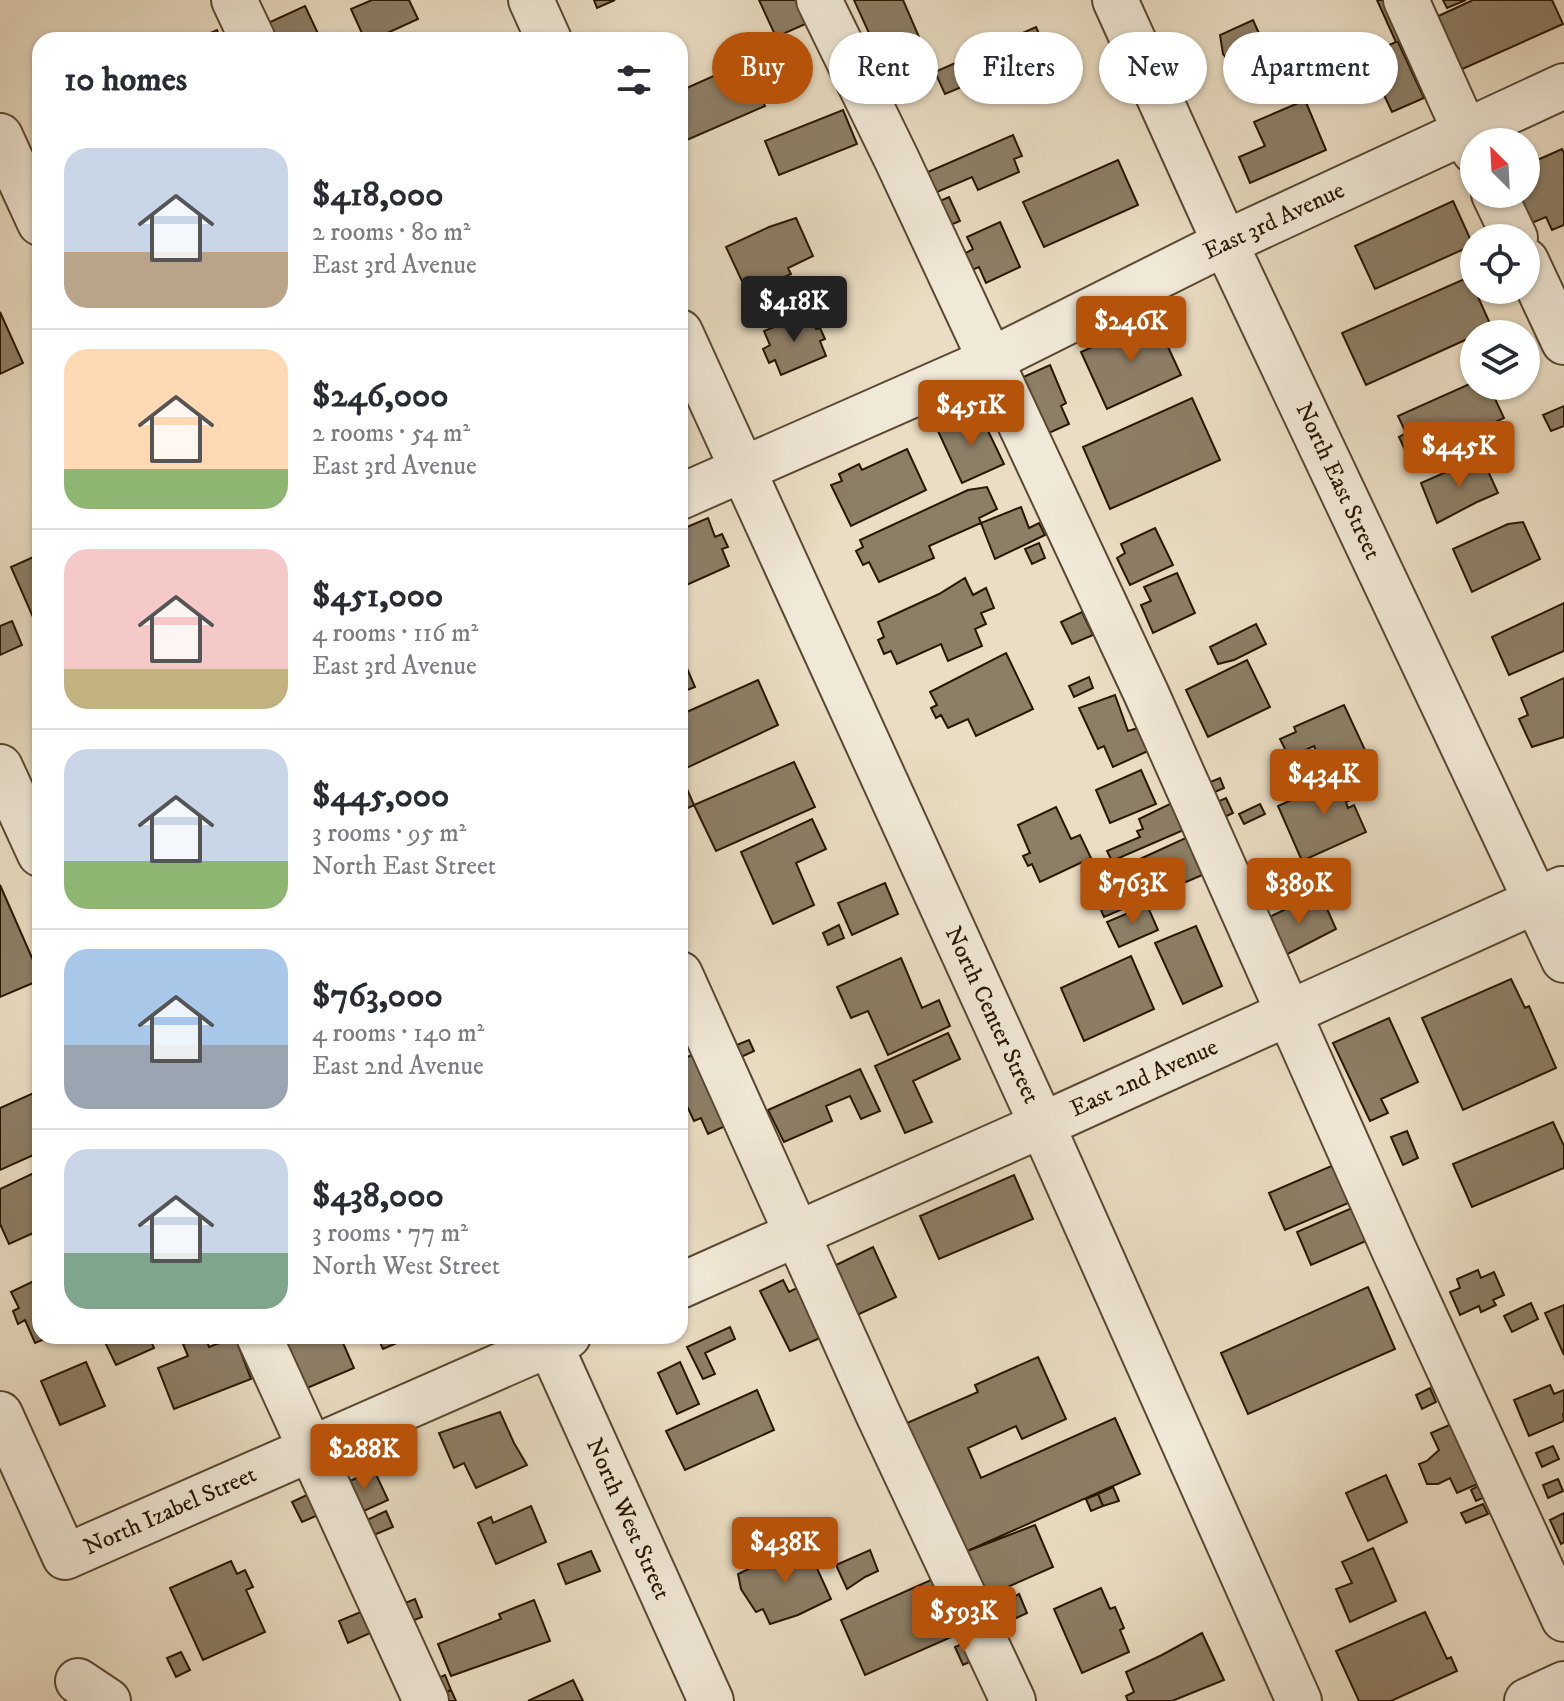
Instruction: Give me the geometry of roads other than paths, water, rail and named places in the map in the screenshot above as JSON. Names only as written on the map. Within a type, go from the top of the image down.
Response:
[{"type":"street","points":[[234,0],[249,32]]},
{"type":"street","points":[[531,0],[545,32]]},
{"type":"street","points":[[819,0],[1146,693],[1389,1238],[1564,1619]]},
{"type":"street","name":"North East Street","points":[[1115,0],[1225,243],[1550,894],[1564,960]]},
{"type":"street","points":[[1406,0],[1464,128]]},
{"type":"street","name":"East 3rd Avenue","points":[[1494,128],[1564,86]]},
{"type":"street","points":[[0,136],[32,206]]},
{"type":"street","name":"East 3rd Avenue","points":[[688,494],[989,361],[1225,243],[1460,146]]},
{"type":"street","points":[[1540,291],[1564,342]]},
{"type":"street","name":"North Center Street","points":[[688,350],[1042,1125],[1299,1701]]},
{"type":"street","points":[[12,780],[32,833]]},
{"type":"street","name":"East 2nd Avenue","points":[[688,1282],[1550,894]]},
{"type":"street","points":[[688,992],[879,1416],[1013,1701]]},
{"type":"street","points":[[263,1344],[426,1701]]},
{"type":"street","name":"North Izabel Street","points":[[0,1414],[65,1557],[543,1344]]},
{"type":"street","name":"North West Street","points":[[556,1344],[711,1701]]},
{"type":"street","points":[[1527,1701],[1564,1684]]}]
